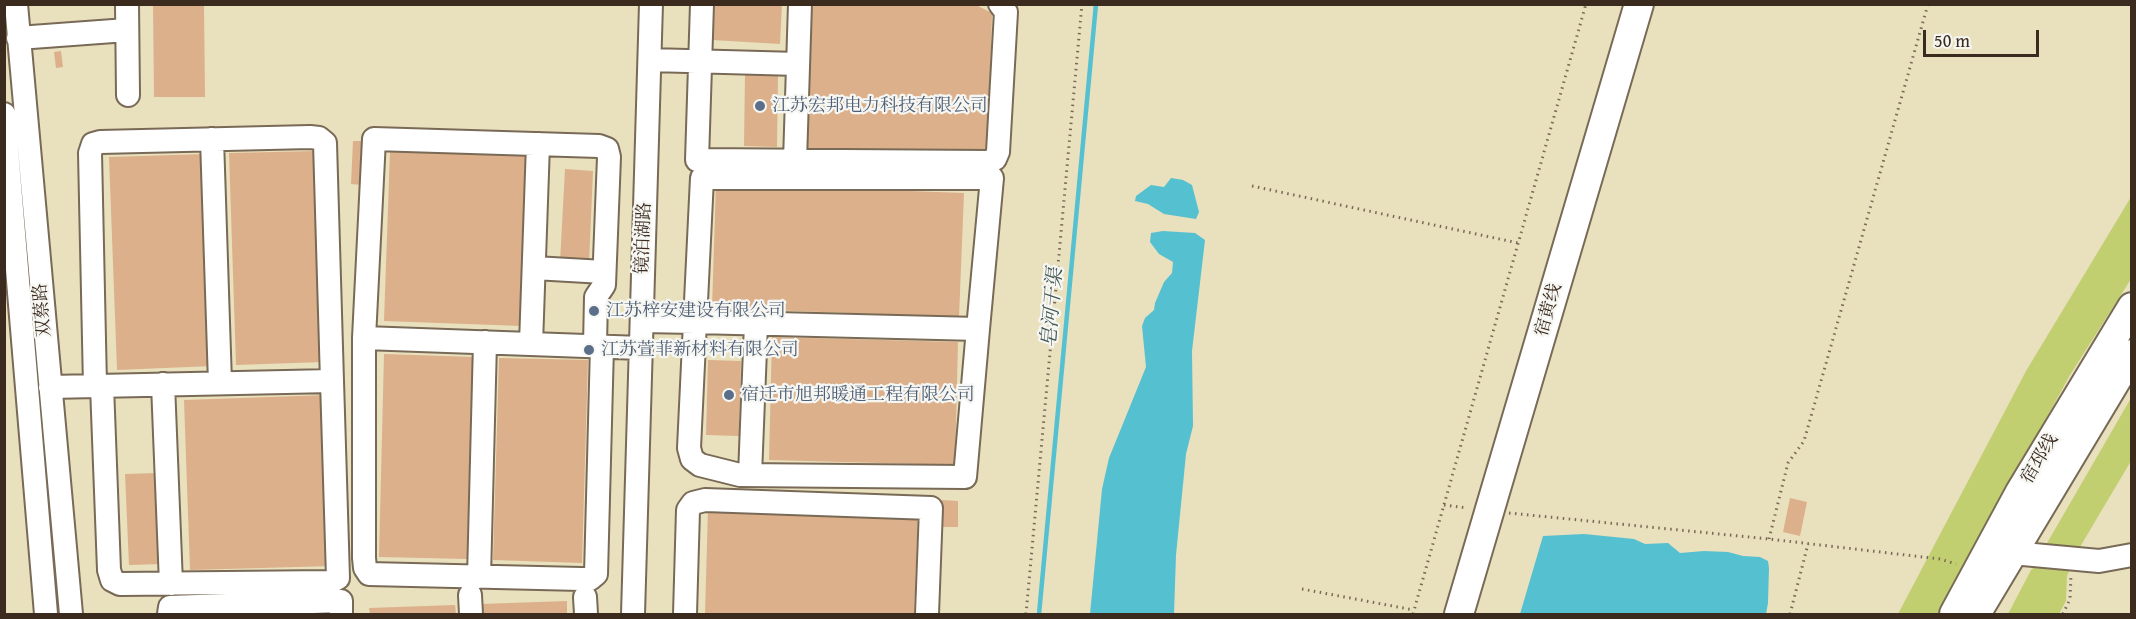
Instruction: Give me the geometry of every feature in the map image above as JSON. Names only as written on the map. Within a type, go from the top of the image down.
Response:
[{"type":"main road","name":"宿黄线","points":[[1459,615],[1639,4]]},
{"type":"main road","name":"宿邳线","points":[[1954,615],[2019,492],[2132,307]]},
{"type":"main road","name":"宿邳线","points":[[1976,615],[2132,354]]},
{"type":"street","name":"双蔡路","points":[[16,4],[71,615]]},
{"type":"street","points":[[127,4],[128,95]]},
{"type":"street","name":"镜泊湖路","points":[[633,615],[651,4]]},
{"type":"street","points":[[702,4],[697,160],[988,162],[995,159],[998,152],[1006,12],[1000,4]]},
{"type":"street","points":[[795,160],[800,4]]},
{"type":"street","points":[[18,38],[127,30]]},
{"type":"street","points":[[650,60],[798,64]]},
{"type":"street","name":"双蔡路","points":[[4,114],[11,272],[46,615]]},
{"type":"street","points":[[310,137],[319,138],[325,143],[332,381],[338,578],[331,582],[120,585],[112,580],[109,570],[98,386],[90,153],[93,144],[310,137]]},
{"type":"street","points":[[212,139],[220,383]]},
{"type":"street","points":[[374,139],[538,144],[600,146],[607,149],[609,157],[603,285],[596,297],[598,346],[596,574],[590,579],[473,596],[369,574],[365,568],[364,338],[374,139]]},
{"type":"street","points":[[531,344],[538,144]]},
{"type":"street","points":[[702,178],[992,178],[965,477],[740,475],[700,465],[692,459],[690,448],[695,322],[702,178]]},
{"type":"street","points":[[534,268],[604,272]]},
{"type":"street","points":[[642,321],[978,330]]},
{"type":"street","points":[[750,475],[756,324]]},
{"type":"street","points":[[364,338],[641,348]]},
{"type":"street","points":[[473,596],[485,342]]},
{"type":"street","points":[[50,387],[332,381]]},
{"type":"street","points":[[163,384],[171,584]]},
{"type":"street","points":[[684,615],[688,510],[693,503],[705,500],[932,508],[927,615]]},
{"type":"street","points":[[2013,553],[2099,561],[2132,555]]},
{"type":"street","points":[[170,615],[170,607],[341,601],[341,615]]},
{"type":"path","points":[[1026,615],[1082,4]]},
{"type":"path","points":[[1413,615],[1586,4]]},
{"type":"path","points":[[1769,539],[1788,463],[1803,441],[1928,4]]},
{"type":"path","points":[[1252,186],[1518,243]]},
{"type":"path","points":[[1490,511],[1940,559],[1978,570]]},
{"type":"path","points":[[1790,615],[1808,544]]},
{"type":"path","points":[[2063,615],[2070,599],[2071,576],[2076,559]]},
{"type":"path","points":[[1302,589],[1414,610]]},
{"type":"green space","points":[[2131,197],[2131,279],[2070,375],[1939,614],[1898,614],[2026,371]]},
{"type":"green space","points":[[2131,398],[2131,461],[2077,552],[2043,550]]},
{"type":"green space","points":[[2036,565],[2070,569],[2067,576],[2066,601],[2059,614],[2008,614],[2031,570]]},
{"type":"water","points":[[1171,178],[1183,180],[1192,185],[1199,212],[1196,219],[1164,214],[1148,204],[1135,201],[1136,196],[1151,185],[1164,187]]},
{"type":"water","points":[[1163,231],[1195,233],[1205,240],[1192,351],[1193,426],[1186,454],[1176,555],[1174,614],[1090,614],[1102,489],[1109,458],[1146,367],[1142,326],[1145,318],[1154,310],[1164,282],[1172,273],[1173,262],[1159,254],[1150,242],[1151,233]]},
{"type":"water","points":[[1584,534],[1634,539],[1645,544],[1668,543],[1680,553],[1728,552],[1760,557],[1768,561],[1769,568],[1766,614],[1520,614],[1543,536]]},
{"type":"building","points":[[153,4],[204,4],[205,97],[154,97]]},
{"type":"building","points":[[714,4],[782,4],[780,44],[712,40]]},
{"type":"building","points":[[805,4],[974,4],[992,13],[988,155],[801,149]]},
{"type":"building","points":[[61,51],[63,67],[56,68],[54,52]]},
{"type":"building","points":[[745,75],[778,75],[777,147],[744,146]]},
{"type":"building","points":[[353,141],[365,141],[363,185],[351,184]]},
{"type":"building","points":[[316,151],[323,362],[236,365],[229,153]]},
{"type":"building","points":[[390,151],[527,156],[522,326],[384,321]]},
{"type":"building","points":[[205,154],[213,366],[117,370],[109,157]]},
{"type":"building","points":[[565,169],[593,171],[589,263],[560,262]]},
{"type":"building","points":[[716,184],[964,193],[959,317],[712,308]]},
{"type":"building","points":[[772,337],[958,342],[955,465],[769,460]]},
{"type":"building","points":[[384,354],[474,357],[468,559],[379,557]]},
{"type":"building","points":[[499,358],[588,360],[582,563],[493,560]]},
{"type":"building","points":[[708,360],[741,361],[739,436],[706,435]]},
{"type":"building","points":[[327,395],[333,566],[190,570],[184,400]]},
{"type":"building","points":[[158,473],[162,564],[129,565],[125,474]]},
{"type":"building","points":[[1790,498],[1807,502],[1800,536],[1783,532]]},
{"type":"building","points":[[942,500],[958,501],[958,527],[941,527]]},
{"type":"building","points":[[708,508],[918,515],[914,614],[705,614]]},
{"type":"building","points":[[567,601],[567,614],[481,614],[481,604]]},
{"type":"building","points":[[455,605],[456,614],[370,614],[369,608]]},
{"type":"waterway","name":"皂河干渠","points":[[1039,614],[1096,4]]},
{"type":"place","name":"江苏宏邦电力科技有限公司","points":[[760,106]]},
{"type":"place","name":"江苏梓安建设有限公司","points":[[594,311]]},
{"type":"place","name":"江苏萱菲新材料有限公司","points":[[589,350]]},
{"type":"place","name":"宿迁市旭邦暖通工程有限公司","points":[[729,395]]}]
